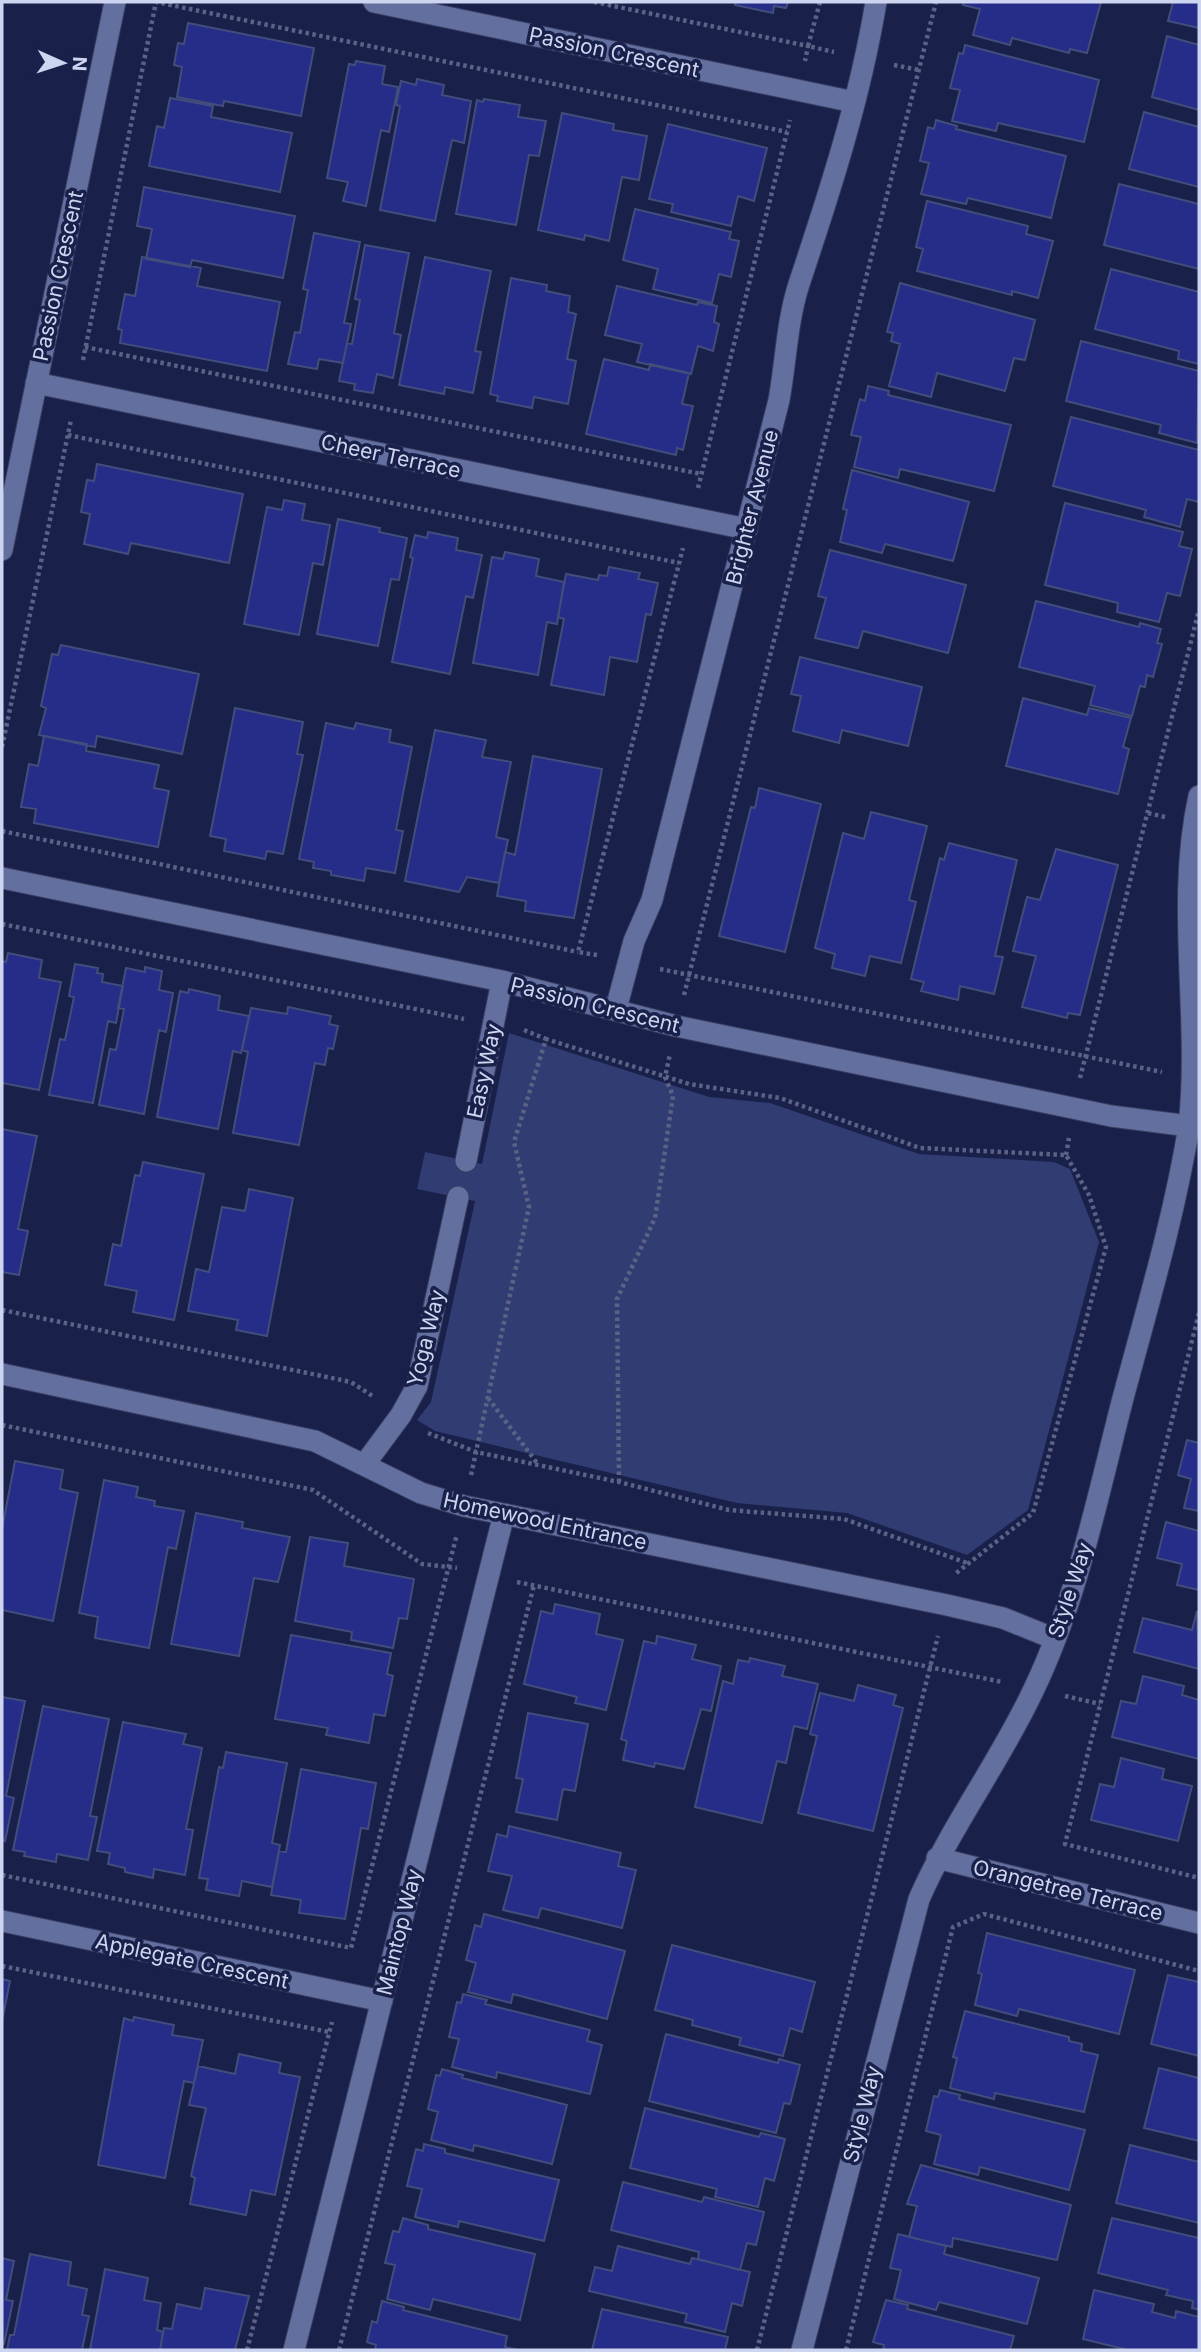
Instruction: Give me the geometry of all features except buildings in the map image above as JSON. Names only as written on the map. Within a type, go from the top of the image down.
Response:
[{"type":"street","name":"Passion Crescent","points":[[2,550],[115,2]]},
{"type":"street","name":"Passion Crescent","points":[[374,2],[854,102]]},
{"type":"street","name":"Brighter Avenue","points":[[616,1009],[628,961],[652,900],[779,400],[799,285],[832,188],[876,2]]},
{"type":"street","name":"Cheer Terrace","points":[[36,383],[747,529]]},
{"type":"street","name":"Style Way","points":[[802,2350],[919,1899],[937,1858],[1017,1723],[1055,1639],[1086,1542],[1174,1203],[1195,1079],[1195,884],[1199,796]]},
{"type":"street","name":"Passion Crescent","points":[[2,878],[502,981],[676,1026],[1073,1108],[1189,1126]]},
{"type":"street","name":"Easy Way","points":[[466,1161],[502,981]]},
{"type":"street","name":"Yoga Way","points":[[364,1465],[401,1415],[417,1386],[458,1197]]},
{"type":"street","name":"Homewood Entrance","points":[[2,1374],[289,1434],[314,1441],[421,1493],[504,1514],[947,1605],[1003,1618],[1055,1639]]},
{"type":"street","name":"Maintop Way","points":[[294,2350],[504,1514]]},
{"type":"street","name":"Orangetree Terrace","points":[[937,1858],[1199,1923]]},
{"type":"street","name":"Applegate Crescent","points":[[2,1921],[382,2001]]},
{"type":"path","points":[[156,2],[787,132]]},
{"type":"path","points":[[579,952],[691,518],[808,46],[594,2]]},
{"type":"path","points":[[619,1482],[617,1299],[655,1218],[673,1096],[665,1077],[676,1026],[936,2]]},
{"type":"path","points":[[85,347],[701,474]]},
{"type":"path","points":[[68,435],[679,563]]},
{"type":"path","points":[[1066,1155],[1085,1056],[1199,610]]},
{"type":"path","points":[[2,831],[689,976],[1195,1079]]},
{"type":"path","points":[[2,924],[524,1030],[546,1039]]},
{"type":"path","points":[[2,1310],[351,1382],[434,1437],[465,1448],[619,1482],[729,1510],[844,1519],[970,1563]]},
{"type":"path","points":[[1199,1313],[1065,1844],[1199,1878]]},
{"type":"path","points":[[488,1397],[537,1463]]},
{"type":"path","points":[[339,2350],[534,1585]]},
{"type":"path","points":[[846,2350],[953,1927],[984,1914],[1199,1971]]},
{"type":"path","points":[[247,2350],[351,1948]]},
{"type":"path","points":[[2,1965],[329,2032]]},
{"type":"shaded area","points":[[509,1033],[709,1097],[770,1103],[919,1154],[1054,1162],[1070,1169],[1099,1242],[1028,1510],[967,1555],[847,1513],[737,1503],[435,1431],[417,1420],[431,1402],[475,1201],[417,1189],[425,1152],[482,1164]]}]
